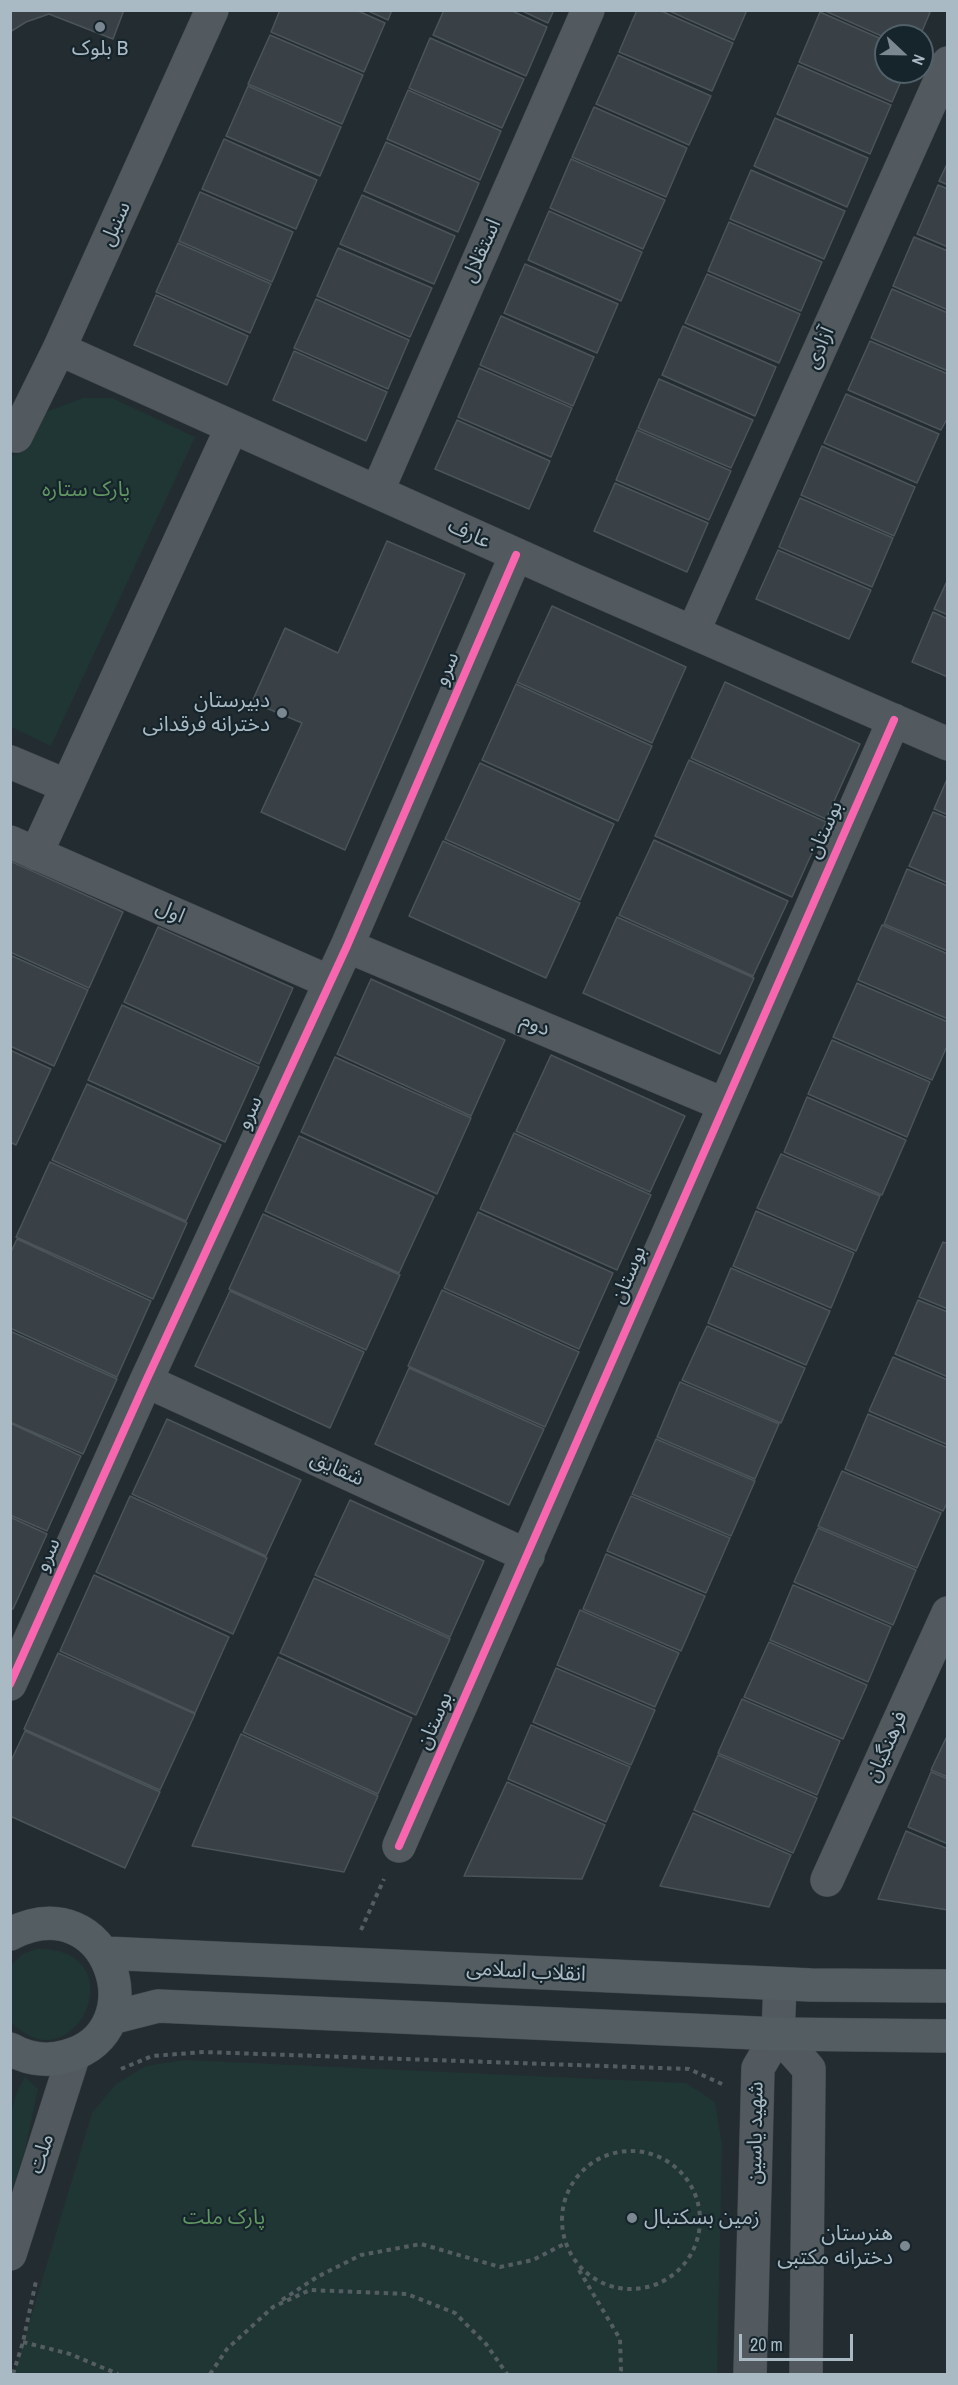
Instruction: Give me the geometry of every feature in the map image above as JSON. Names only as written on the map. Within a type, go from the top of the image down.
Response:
[{"type":"main road","points":[[10,1934],[44,1923],[67,1926],[88,1936],[104,1953],[114,1974],[116,1996],[111,2018],[102,2034],[90,2046],[74,2055],[54,2060],[32,2059],[10,2049]]},
{"type":"main road","name":"انقلاب اسلامی","points":[[104,1953],[780,1984],[948,1986]]},
{"type":"main road","points":[[111,2018],[158,2006],[777,2034],[948,2036]]},
{"type":"street","name":"سنبل","points":[[13,434],[59,350],[212,10]]},
{"type":"street","name":"استقلال","points":[[377,492],[588,10]]},
{"type":"street","name":"آزادی","points":[[693,632],[948,63]]},
{"type":"street","name":"عارف","points":[[59,350],[516,555],[948,744]]},
{"type":"street","points":[[23,848],[67,786],[232,427]]},
{"type":"street","name":"سرو","points":[[10,1684],[146,1381],[347,946],[516,555]]},
{"type":"street","name":"بوستان","points":[[399,1846],[528,1556],[723,1104],[894,720]]},
{"type":"street","points":[[10,762],[67,786]]},
{"type":"street","name":"اول","points":[[23,848],[330,982]]},
{"type":"street","name":"دوم","points":[[347,946],[723,1104]]},
{"type":"street","name":"شقایق","points":[[146,1381],[528,1556]]},
{"type":"street","name":"فرهنگیان","points":[[827,1880],[948,1613]]},
{"type":"street","points":[[780,1984],[777,2034],[809,2069],[806,2374]]},
{"type":"street","name":"شهید یاسین","points":[[750,2374],[758,2068],[777,2034]]},
{"type":"street","name":"ملت","points":[[10,2254],[74,2055]]},
{"type":"path","points":[[345,1964],[399,1846]]},
{"type":"path","points":[[113,2072],[152,2056],[204,2052],[689,2069],[726,2086]]},
{"type":"path","points":[[576,2264],[594,2280],[617,2288],[641,2290],[664,2281],[683,2267],[696,2246],[701,2222],[698,2198],[687,2179],[673,2162],[652,2153],[631,2149],[609,2154],[589,2164],[574,2179],[565,2199],[561,2221],[566,2243],[576,2264],[620,2339],[621,2370],[619,2374]]},
{"type":"path","points":[[210,2374],[227,2349],[273,2307],[317,2277],[362,2254],[421,2244],[500,2267],[533,2260],[566,2243]]},
{"type":"path","points":[[13,2374],[23,2342],[37,2273]]},
{"type":"path","points":[[273,2307],[310,2290],[407,2294],[455,2313],[486,2344],[507,2374]]},
{"type":"path","points":[[23,2342],[70,2354],[118,2374]]},
{"type":"green space","name":"پارک ستاره","points":[[83,398],[112,398],[195,437],[51,746],[11,727],[11,456],[20,453],[46,412]]},
{"type":"green space","points":[[37,1949],[68,1954],[85,1969],[90,1989],[86,2010],[74,2028],[56,2039],[35,2038],[11,2022],[11,1965],[23,1954]]},
{"type":"green space","name":"پارک ملت","points":[[184,2060],[686,2083],[715,2102],[722,2145],[717,2374],[14,2374],[92,2113],[116,2084],[146,2066]]},
{"type":"green space","points":[[25,2077],[38,2089],[25,2150],[11,2194],[9,2134],[13,2104]]},
{"type":"building","name":"بلوک B","points":[[10,10],[124,10],[113,39],[49,14],[26,22],[10,32]]},
{"type":"building","points":[[280,10],[356,10],[385,23],[364,72],[271,32]]},
{"type":"building","points":[[366,10],[392,10],[388,20]]},
{"type":"building","points":[[444,10],[510,10],[547,27],[526,76],[433,35]]},
{"type":"building","points":[[520,10],[554,10],[548,23]]},
{"type":"building","points":[[637,10],[659,10],[733,43],[712,91],[619,52]]},
{"type":"building","points":[[667,10],[747,10],[734,40]]},
{"type":"building","points":[[823,10],[931,10],[925,24],[874,24],[874,33]]},
{"type":"building","points":[[820,12],[874,36],[874,84],[900,84],[892,102],[799,62]]},
{"type":"building","points":[[270,35],[363,75],[342,124],[248,84]]},
{"type":"building","points":[[430,38],[524,79],[502,128],[409,88]]},
{"type":"building","points":[[618,55],[711,96],[689,145],[596,104]]},
{"type":"building","points":[[798,65],[891,105],[870,154],[777,114]]},
{"type":"building","points":[[248,86],[341,127],[320,176],[226,136]]},
{"type":"building","points":[[408,90],[501,131],[480,180],[387,139]]},
{"type":"building","points":[[594,107],[687,148],[666,197],[572,157]]},
{"type":"building","points":[[775,118],[868,158],[847,207],[754,166]]},
{"type":"building","points":[[224,139],[317,180],[296,229],[202,189]]},
{"type":"building","points":[[386,142],[479,183],[458,232],[364,191]]},
{"type":"building","points":[[571,159],[665,200],[643,249],[550,208]]},
{"type":"building","points":[[948,162],[948,185],[939,181]]},
{"type":"building","points":[[751,170],[845,211],[824,259],[730,219]]},
{"type":"building","points":[[938,185],[948,189],[948,247],[917,234]]},
{"type":"building","points":[[200,192],[293,232],[272,282],[179,241]]},
{"type":"building","points":[[362,195],[455,236],[434,284],[340,244]]},
{"type":"building","points":[[549,211],[642,252],[621,301],[528,260]]},
{"type":"building","points":[[729,222],[822,262],[801,311],[708,271]]},
{"type":"building","points":[[914,237],[948,251],[948,310],[893,286]]},
{"type":"building","points":[[178,243],[271,284],[250,333],[156,292]]},
{"type":"building","points":[[338,248],[432,288],[410,337],[317,296]]},
{"type":"building","points":[[525,264],[618,304],[597,353],[504,313]]},
{"type":"building","points":[[707,274],[800,314],[779,363],[685,323]]},
{"type":"building","points":[[892,289],[948,313],[948,371],[871,338]]},
{"type":"building","points":[[156,295],[248,336],[227,385],[134,345]]},
{"type":"building","points":[[316,299],[409,340],[388,389],[294,348]]},
{"type":"building","points":[[501,316],[594,357],[573,406],[480,365]]},
{"type":"building","points":[[683,326],[776,367],[755,416],[662,375]]},
{"type":"building","points":[[870,341],[948,374],[948,417],[941,430],[848,390]]},
{"type":"building","points":[[294,351],[387,392],[366,441],[273,400]]},
{"type":"building","points":[[479,368],[572,408],[551,457],[458,417]]},
{"type":"building","points":[[659,379],[753,420],[731,468],[638,428]]},
{"type":"building","points":[[846,394],[939,434],[917,483],[824,443]]},
{"type":"building","points":[[457,420],[550,461],[529,509],[435,469]]},
{"type":"building","points":[[637,430],[731,471],[709,520],[616,480]]},
{"type":"building","points":[[822,446],[915,487],[894,536],[801,495]]},
{"type":"building","points":[[615,483],[708,523],[687,572],[594,531]]},
{"type":"building","points":[[800,498],[893,538],[872,587],[779,547]]},
{"type":"building","points":[[387,541],[465,574],[345,850],[261,812],[302,723],[252,702],[285,628],[338,653]]},
{"type":"building","points":[[778,550],[871,590],[849,639],[756,599]]},
{"type":"building","points":[[948,579],[948,615],[934,609]]},
{"type":"building","points":[[552,606],[686,667],[652,743],[517,682]]},
{"type":"building","points":[[933,612],[948,619],[948,677],[912,662]]},
{"type":"building","points":[[725,682],[860,744],[826,819],[691,758]]},
{"type":"building","points":[[516,684],[652,746],[618,821],[482,760]]},
{"type":"building","points":[[689,760],[826,822],[792,897],[655,836]]},
{"type":"building","points":[[480,763],[614,824],[580,900],[445,839]]},
{"type":"building","points":[[948,777],[948,815],[934,809]]},
{"type":"building","points":[[933,812],[948,818],[948,883],[909,866]]},
{"type":"building","points":[[654,840],[788,901],[753,976],[619,915]]},
{"type":"building","points":[[443,841],[580,903],[546,978],[409,916]]},
{"type":"building","points":[[10,861],[123,912],[89,988],[10,952]]},
{"type":"building","points":[[907,869],[948,886],[948,951],[884,924]]},
{"type":"building","points":[[617,917],[754,978],[720,1054],[583,993]]},
{"type":"building","points":[[882,925],[948,954],[948,1019],[858,980]]},
{"type":"building","points":[[158,927],[293,988],[259,1064],[124,1002]]},
{"type":"building","points":[[10,955],[88,990],[54,1066],[10,1046]]},
{"type":"building","points":[[371,979],[505,1040],[471,1116],[337,1054]]},
{"type":"building","points":[[857,983],[948,1022],[948,1044],[932,1080],[833,1037]]},
{"type":"building","points":[[122,1005],[259,1067],[225,1142],[88,1080]]},
{"type":"building","points":[[832,1040],[930,1082],[907,1137],[808,1094]]},
{"type":"building","points":[[10,1050],[51,1069],[16,1145],[10,1142]]},
{"type":"building","points":[[551,1055],[685,1116],[650,1192],[516,1131]]},
{"type":"building","points":[[335,1057],[471,1118],[437,1194],[301,1132]]},
{"type":"building","points":[[87,1084],[221,1145],[186,1221],[52,1160]]},
{"type":"building","points":[[807,1097],[906,1140],[882,1195],[784,1152]]},
{"type":"building","points":[[514,1133],[651,1195],[617,1270],[480,1209]]},
{"type":"building","points":[[299,1136],[434,1197],[399,1273],[265,1211]]},
{"type":"building","points":[[781,1154],[880,1196],[856,1251],[757,1208]]},
{"type":"building","points":[[50,1162],[187,1223],[153,1299],[16,1237]]},
{"type":"building","points":[[756,1211],[854,1253],[831,1308],[733,1266]]},
{"type":"building","points":[[478,1212],[613,1273],[579,1349],[444,1288]]},
{"type":"building","points":[[263,1214],[400,1275],[366,1350],[229,1289]]},
{"type":"building","points":[[17,1239],[151,1301],[117,1377],[10,1328],[10,1254]]},
{"type":"building","points":[[943,1242],[948,1244],[948,1309],[919,1297]]},
{"type":"building","points":[[731,1268],[830,1311],[806,1365],[708,1323]]},
{"type":"building","points":[[442,1290],[579,1352],[545,1427],[408,1366]]},
{"type":"building","points":[[230,1291],[364,1352],[330,1428],[195,1366]]},
{"type":"building","points":[[918,1300],[948,1312],[948,1377],[895,1354]]},
{"type":"building","points":[[707,1326],[805,1368],[781,1423],[682,1380]]},
{"type":"building","points":[[10,1331],[117,1379],[83,1454],[10,1422]]},
{"type":"building","points":[[893,1357],[948,1380],[948,1445],[869,1411]]},
{"type":"building","points":[[409,1368],[544,1429],[509,1505],[375,1444]]},
{"type":"building","points":[[680,1382],[779,1424],[755,1479],[657,1437]]},
{"type":"building","points":[[868,1414],[948,1448],[948,1501],[943,1511],[845,1469]]},
{"type":"building","points":[[167,1419],[301,1480],[266,1556],[132,1494]]},
{"type":"building","points":[[10,1423],[81,1456],[47,1531],[10,1515]]},
{"type":"building","points":[[656,1439],[755,1481],[731,1536],[632,1494]]},
{"type":"building","points":[[842,1471],[941,1513],[917,1568],[818,1526]]},
{"type":"building","points":[[130,1496],[267,1558],[233,1634],[96,1572]]},
{"type":"building","points":[[631,1496],[730,1538],[706,1593],[607,1551]]},
{"type":"building","points":[[350,1500],[484,1561],[450,1637],[315,1575]]},
{"type":"building","points":[[10,1517],[47,1534],[13,1609],[10,1608]]},
{"type":"building","points":[[818,1528],[916,1570],[893,1625],[794,1582]]},
{"type":"building","points":[[606,1554],[705,1596],[681,1651],[583,1609]]},
{"type":"building","points":[[94,1575],[229,1637],[195,1713],[60,1651]]},
{"type":"building","points":[[314,1578],[450,1639],[416,1715],[280,1653]]},
{"type":"building","points":[[793,1585],[891,1627],[868,1682],[770,1640]]},
{"type":"building","points":[[580,1610],[679,1653],[655,1707],[557,1665]]},
{"type":"building","points":[[769,1642],[867,1685],[843,1739],[744,1697]]},
{"type":"building","points":[[58,1653],[195,1714],[160,1790],[24,1729]]},
{"type":"building","points":[[278,1657],[412,1718],[378,1794],[243,1732]]},
{"type":"building","points":[[556,1668],[655,1710],[631,1765],[533,1722]]},
{"type":"building","points":[[742,1699],[840,1741],[817,1795],[718,1753]]},
{"type":"building","points":[[531,1725],[630,1767],[606,1822],[508,1779]]},
{"type":"building","points":[[25,1731],[160,1792],[125,1868],[10,1816],[10,1763]]},
{"type":"building","points":[[241,1734],[378,1796],[344,1872],[192,1846]]},
{"type":"building","points":[[948,1734],[948,1777],[931,1770]]},
{"type":"building","points":[[718,1755],[817,1798],[793,1853],[694,1810]]},
{"type":"building","points":[[931,1772],[948,1779],[948,1844],[908,1827]]},
{"type":"building","points":[[507,1782],[605,1825],[582,1879],[464,1876]]},
{"type":"building","points":[[693,1813],[791,1855],[769,1907],[660,1886]]},
{"type":"building","points":[[906,1831],[948,1849],[948,1910],[878,1899]]},
{"type":"cycle path","points":[[10,1684],[146,1381],[347,946],[516,555]]},
{"type":"cycle path","points":[[399,1846],[894,720]]},
{"type":"place","name":"بلوک B","points":[[100,27]]},
{"type":"place","name":"دبیرستان دخترانه فرقدانی","points":[[282,713]]},
{"type":"place","name":"زمین بسکتبال","points":[[632,2218]]},
{"type":"place","name":"هنرستان دخترانه مکتبی","points":[[905,2246]]}]
